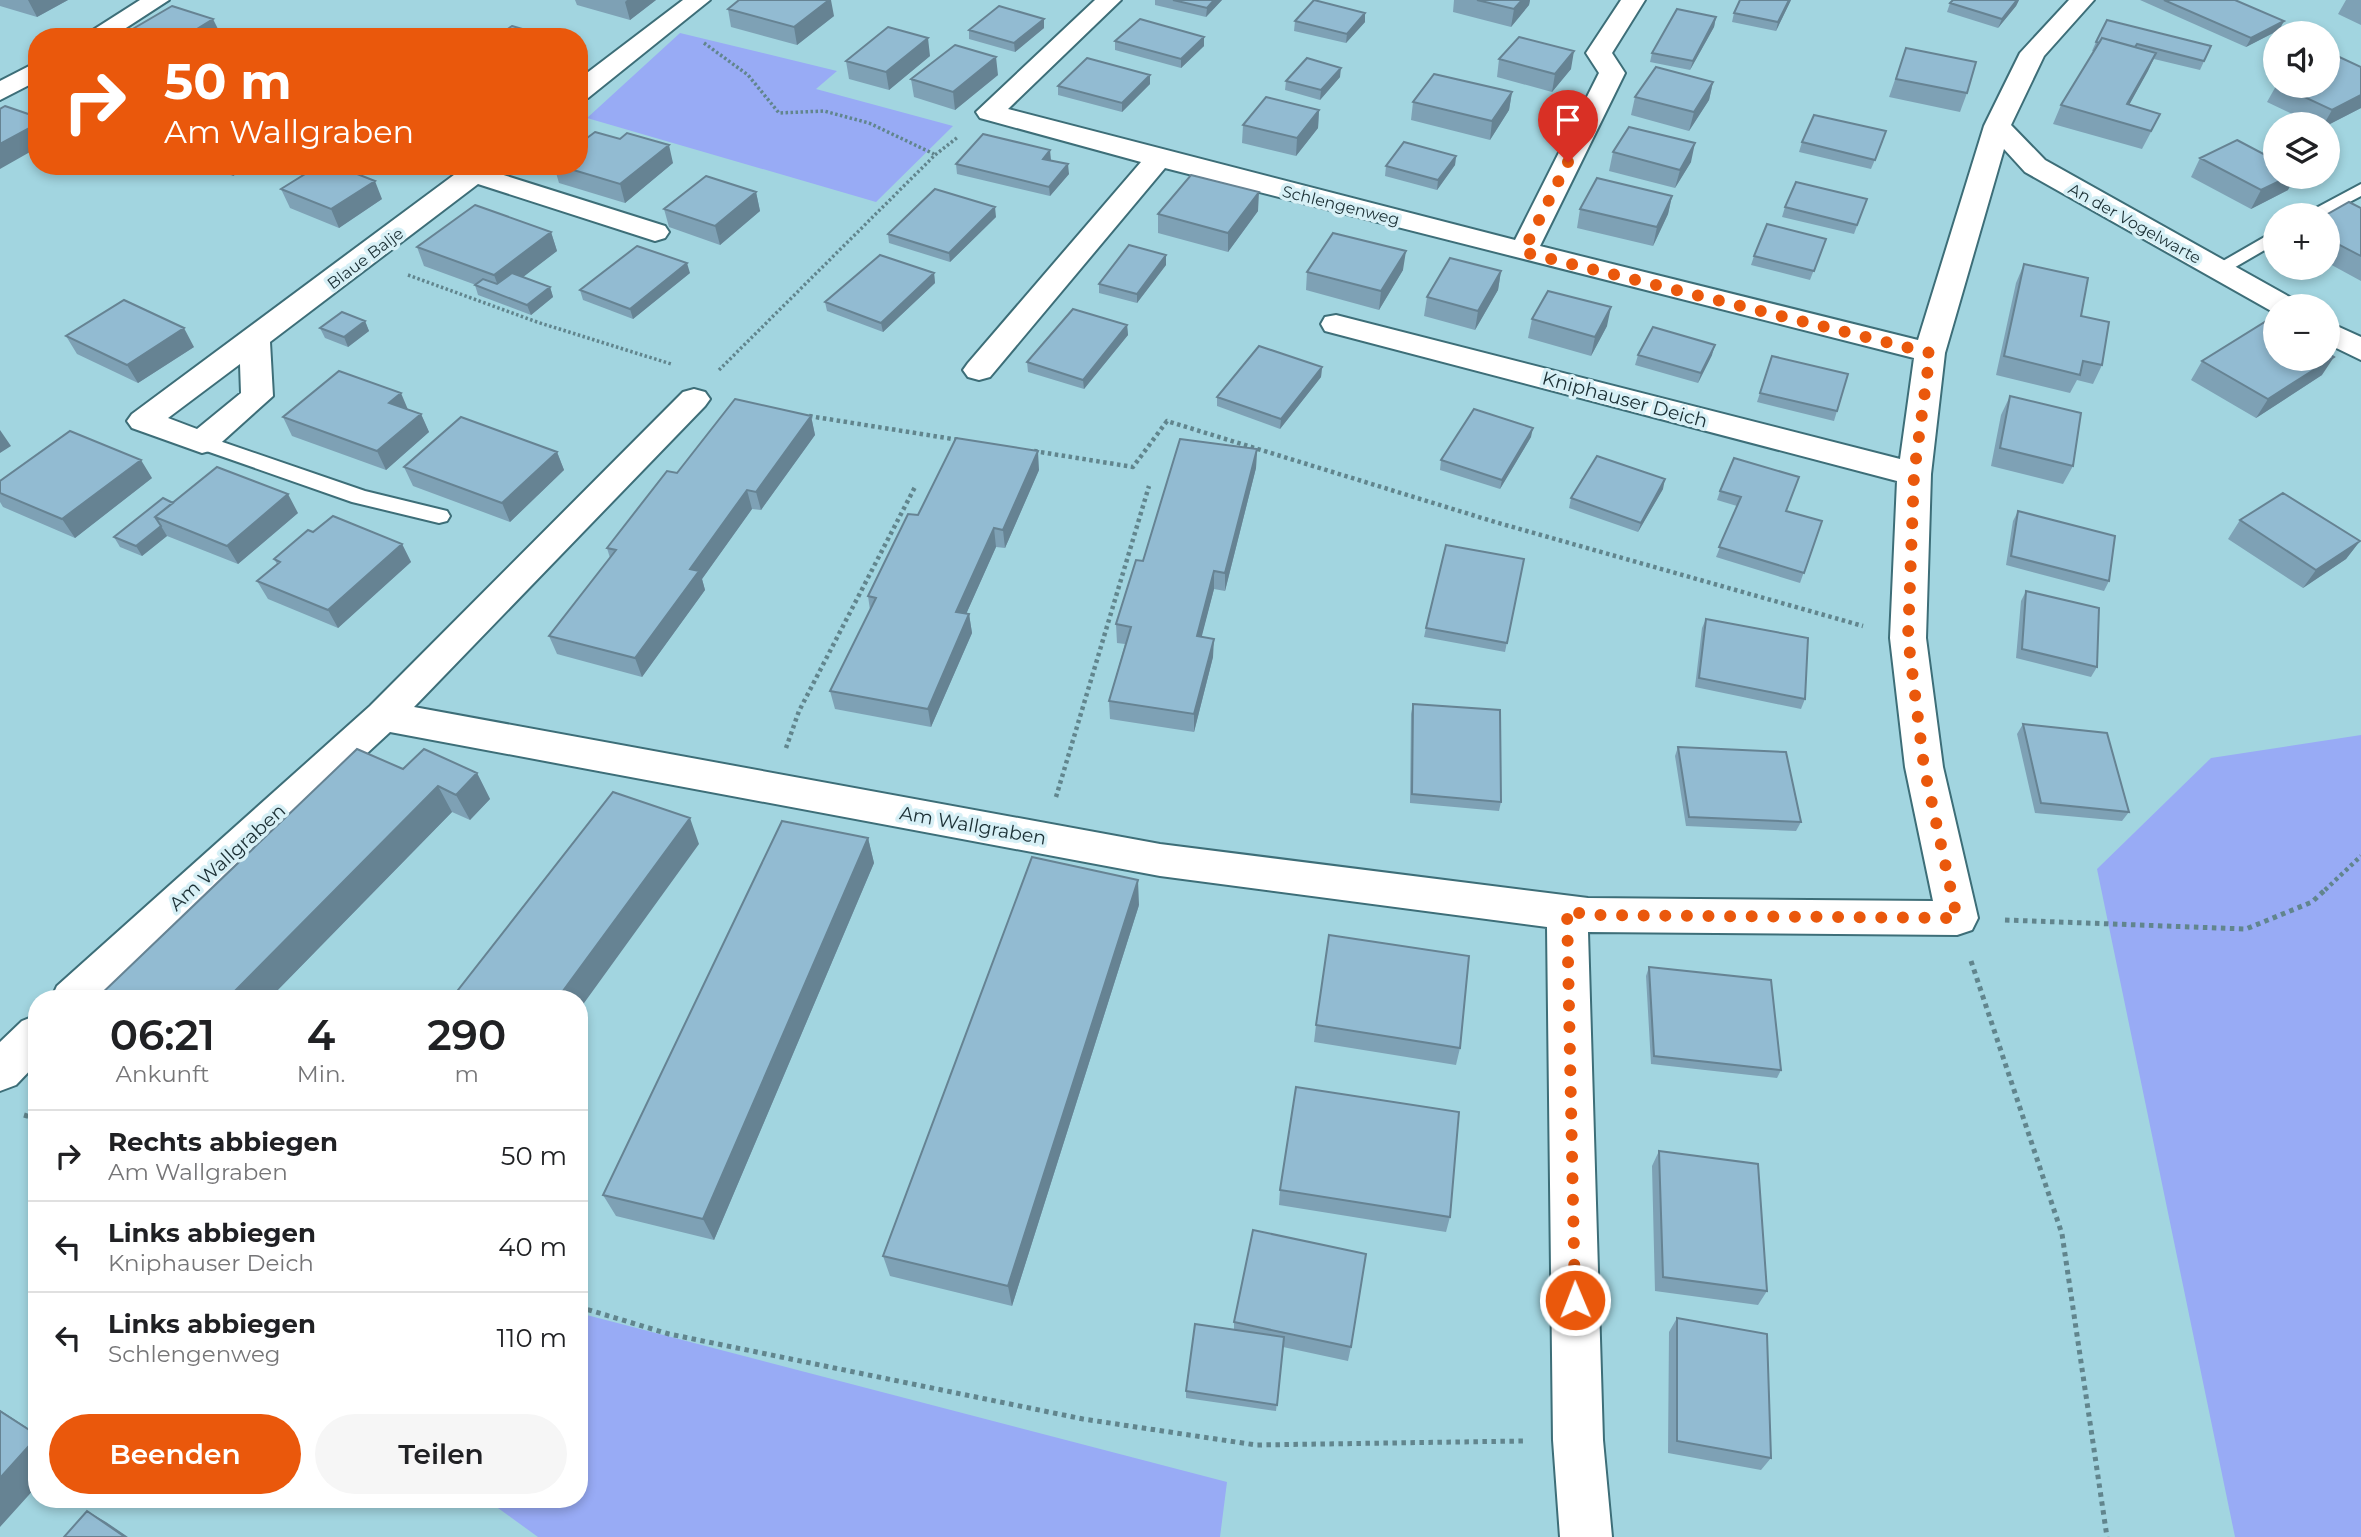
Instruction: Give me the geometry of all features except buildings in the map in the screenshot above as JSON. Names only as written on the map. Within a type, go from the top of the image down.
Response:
[{"type":"street","points":[[109,28],[157,0]]},
{"type":"street","points":[[588,85],[698,0]]},
{"type":"street","points":[[989,112],[1109,0]]},
{"type":"street","points":[[1523,252],[1612,73],[1599,53],[1633,0]]},
{"type":"street","points":[[1957,918],[1924,767],[1908,638],[1914,474],[1930,353],[1997,126],[2033,53],[2082,0]]},
{"type":"street","points":[[0,92],[28,75]]},
{"type":"street","name":"Schlengenweg","points":[[989,112],[1158,159],[1930,353]]},
{"type":"street","name":"An der Vogelwarte","points":[[1997,126],[2035,166],[2263,294]]},
{"type":"street","points":[[979,370],[1158,159]]},
{"type":"street","name":"Blaue Balje","points":[[202,442],[143,421],[365,259],[473,175]]},
{"type":"street","name":"Blaue Balje","points":[[493,175],[655,232]]},
{"type":"street","name":"Kniphauser Deich","points":[[1336,324],[1914,474]]},
{"type":"street","points":[[2340,338],[2361,350]]},
{"type":"street","points":[[202,442],[257,396],[255,339]]},
{"type":"street","name":"Am Wallgraben","points":[[82,990],[383,716],[703,388]]},
{"type":"street","name":"Am Wallgraben","points":[[383,716],[1160,860],[1567,910],[1588,915],[1957,918]]},
{"type":"street","points":[[1567,910],[1578,1440],[1586,1537]]},
{"type":"street","points":[[0,1071],[28,1043]]},
{"type":"lane","points":[[2335,203],[2361,189]]},
{"type":"lane","points":[[2218,269],[2263,243]]},
{"type":"lane","points":[[202,442],[360,496],[439,516]]},
{"type":"path","points":[[655,33],[706,44],[748,75],[779,113],[824,111],[869,123],[935,155]]},
{"type":"path","points":[[365,259],[537,322],[703,388],[741,345],[935,155],[989,112]]},
{"type":"path","points":[[804,416],[968,441]]},
{"type":"path","points":[[1023,450],[1133,467],[1167,421],[1495,522],[1908,638]]},
{"type":"path","points":[[772,788],[799,711],[916,485]]},
{"type":"path","points":[[1044,838],[1149,486]]},
{"type":"path","points":[[2106,1537],[2062,1234],[1957,918],[2246,929],[2312,902],[2361,856]]},
{"type":"path","points":[[588,1310],[669,1334],[1070,1416],[1256,1444],[1578,1440]]},
{"type":"shaded area","points":[[680,33],[837,71],[816,89],[953,126],[876,202],[588,117]]},
{"type":"shaded area","points":[[2361,735],[2361,1537],[2235,1537],[2097,869],[2211,758]]},
{"type":"shaded area","points":[[588,1315],[1227,1482],[1220,1537],[538,1537],[498,1508],[588,1508]]},
{"type":"route","points":[[1568,162],[1523,252],[1930,353],[1914,474],[1908,638],[1924,767],[1957,918],[1588,915],[1567,910],[1575,1300]]}]
